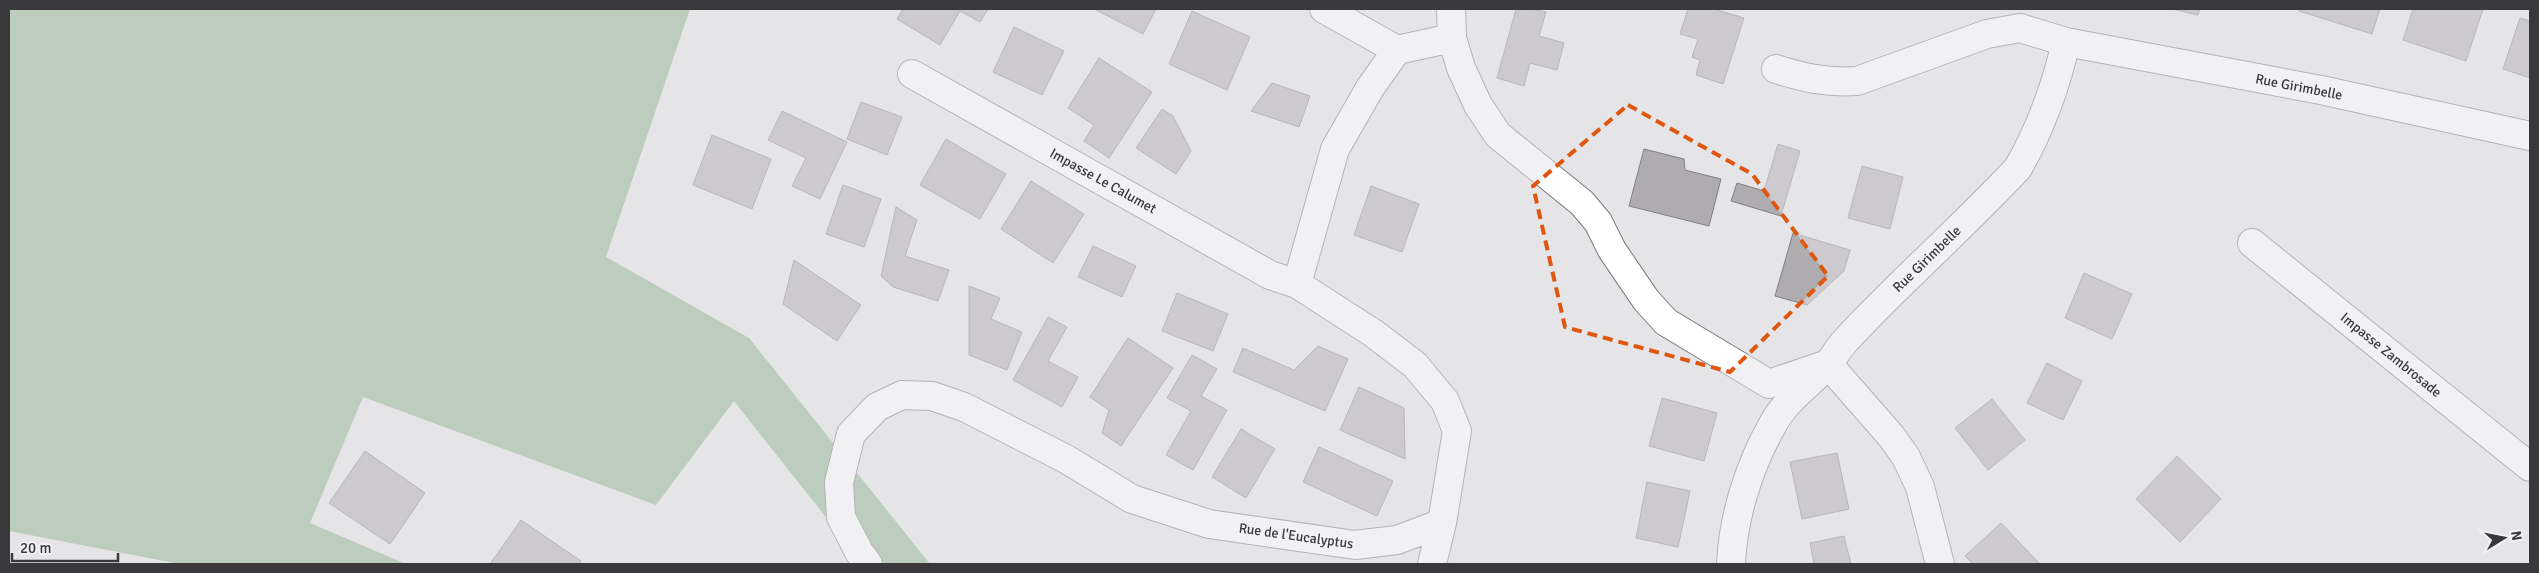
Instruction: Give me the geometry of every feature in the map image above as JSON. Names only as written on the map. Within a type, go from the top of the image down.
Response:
[{"type":"street","points":[[1324,9],[1397,50],[1452,38]]},
{"type":"street","points":[[1451,9],[1452,38],[1461,68],[1478,105],[1498,135],[1582,203],[1598,222],[1612,250],[1646,300],[1666,322],[1769,384],[1828,364],[1891,436],[1906,457],[1920,487],[1940,564]]},
{"type":"street","name":"Rue Girimbelle","points":[[1776,69],[1811,80],[1835,83],[1857,81],[1987,34],[2020,28],[2066,42],[2321,90],[2530,136]]},
{"type":"street","name":"Rue Girimbelle","points":[[1731,564],[1732,543],[1740,510],[1756,460],[1773,423],[1787,404],[1828,364],[1845,341],[1891,293],[2018,168],[2029,150],[2055,88],[2066,42]]},
{"type":"street","points":[[1397,50],[1370,88],[1335,149],[1297,284],[1373,333],[1415,365],[1445,402],[1457,431],[1442,523],[1432,564]]},
{"type":"street","name":"Impasse Le Calumet","points":[[912,74],[1270,275],[1297,284]]},
{"type":"street","name":"Impasse Zambrosade","points":[[2252,243],[2530,467]]},
{"type":"street","name":"Rue de l'Eucalyptus","points":[[868,564],[859,552],[841,517],[839,482],[851,434],[877,407],[902,396],[932,396],[964,407],[1066,459],[1132,499],[1209,524],[1355,545],[1397,540],[1442,523]]},
{"type":"highlighted area","points":[[1628,105],[1752,174],[1828,276],[1730,372],[1565,327],[1533,186]]},
{"type":"green space","points":[[9,9],[690,9],[606,257],[749,338],[930,564],[863,564],[734,401],[656,505],[363,397],[310,523],[406,564],[180,564],[9,531]]},
{"type":"building","points":[[903,9],[988,9],[980,22],[960,11],[940,45],[897,19]]},
{"type":"building","points":[[1097,9],[1156,9],[1143,34]]},
{"type":"building","points":[[1516,9],[1532,9],[1546,12],[1539,36],[1564,43],[1557,70],[1530,63],[1524,86],[1497,78]]},
{"type":"building","points":[[1688,9],[1714,9],[1744,18],[1723,84],[1696,75],[1700,60],[1692,57],[1698,39],[1680,34]]},
{"type":"building","points":[[2172,9],[2200,9],[2198,15]]},
{"type":"building","points":[[2299,9],[2380,9],[2372,34],[2299,11]]},
{"type":"building","points":[[2413,9],[2483,9],[2466,61],[2403,40]]},
{"type":"building","points":[[1192,11],[1250,37],[1227,90],[1169,64]]},
{"type":"building","points":[[2520,18],[2530,21],[2530,78],[2503,69]]},
{"type":"building","points":[[1014,27],[1064,51],[1042,95],[993,72]]},
{"type":"building","points":[[1099,58],[1152,92],[1109,158],[1084,141],[1094,125],[1068,108]]},
{"type":"building","points":[[1272,83],[1310,96],[1299,127],[1251,111]]},
{"type":"building","points":[[861,102],[902,117],[887,155],[847,139]]},
{"type":"building","points":[[1162,109],[1173,116],[1191,151],[1176,174],[1136,148]]},
{"type":"building","points":[[782,111],[847,142],[820,199],[792,186],[806,158],[768,140]]},
{"type":"building","points":[[712,135],[771,159],[752,209],[693,185]]},
{"type":"building","points":[[946,139],[1006,174],[980,219],[920,185]]},
{"type":"building","points":[[1778,144],[1800,151],[1781,216],[1731,201],[1737,183],[1764,191]]},
{"type":"building","points":[[1644,149],[1684,159],[1685,170],[1721,179],[1709,226],[1629,206]]},
{"type":"building","points":[[1862,166],[1903,177],[1890,229],[1848,218]]},
{"type":"building","points":[[1031,181],[1084,214],[1053,263],[1001,229]]},
{"type":"building","points":[[843,185],[881,199],[864,247],[826,234]]},
{"type":"building","points":[[1371,186],[1419,204],[1402,252],[1354,235]]},
{"type":"building","points":[[896,207],[917,220],[905,256],[949,270],[938,301],[893,287],[881,276]]},
{"type":"building","points":[[1793,233],[1850,250],[1844,271],[1807,305],[1775,296]]},
{"type":"building","points":[[1093,246],[1136,266],[1122,297],[1078,277]]},
{"type":"building","points":[[794,260],[861,305],[837,341],[783,304]]},
{"type":"building","points":[[2084,273],[2132,294],[2112,339],[2065,318]]},
{"type":"building","points":[[969,286],[1000,298],[991,319],[1022,332],[1007,370],[969,355]]},
{"type":"building","points":[[1177,293],[1228,314],[1213,351],[1162,331]]},
{"type":"building","points":[[1048,317],[1067,327],[1048,361],[1078,377],[1062,407],[1013,380]]},
{"type":"building","points":[[1128,338],[1173,368],[1121,446],[1102,433],[1109,410],[1090,397]]},
{"type":"building","points":[[1318,346],[1348,359],[1325,411],[1233,372],[1243,348],[1294,370]]},
{"type":"building","points":[[1192,355],[1217,369],[1201,396],[1227,410],[1193,470],[1166,455],[1191,411],[1167,398]]},
{"type":"building","points":[[2047,363],[2082,381],[2063,420],[2027,403]]},
{"type":"building","points":[[1359,387],[1404,408],[1405,459],[1340,430]]},
{"type":"building","points":[[1662,398],[1717,413],[1704,461],[1649,446]]},
{"type":"building","points":[[1992,399],[2025,440],[1988,470],[1955,428]]},
{"type":"building","points":[[1241,429],[1275,449],[1246,498],[1212,477]]},
{"type":"building","points":[[1319,447],[1393,481],[1377,516],[1303,482]]},
{"type":"building","points":[[365,451],[425,493],[390,544],[329,503]]},
{"type":"building","points":[[1837,453],[1849,509],[1802,519],[1790,462]]},
{"type":"building","points":[[2177,456],[2221,499],[2180,542],[2136,499]]},
{"type":"building","points":[[1647,482],[1690,491],[1678,547],[1636,538]]},
{"type":"building","points":[[521,520],[581,561],[579,564],[490,564]]},
{"type":"building","points":[[2001,523],[2039,564],[1973,564],[1965,556]]},
{"type":"building","points":[[1844,536],[1851,564],[1814,564],[1810,543]]}]
